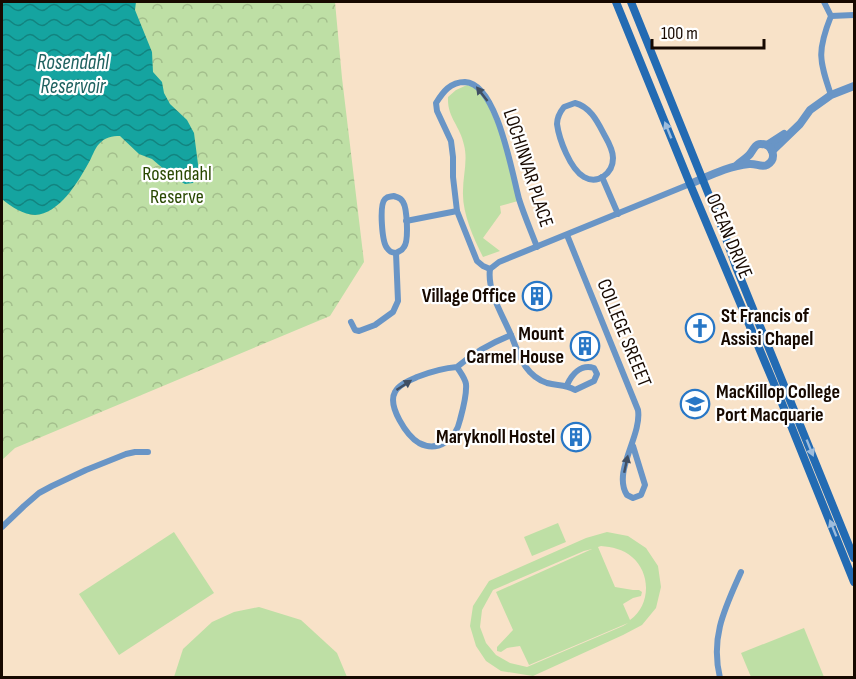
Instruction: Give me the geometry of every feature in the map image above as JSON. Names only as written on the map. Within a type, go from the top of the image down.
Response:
[{"type":"main road","name":"OCEAN DRIVE","points":[[616,2],[855,582]]},
{"type":"main road","name":"OCEAN DRIVE","points":[[631,2],[855,558]]},
{"type":"street","points":[[824,2],[831,16],[824,34],[821,58],[831,95]]},
{"type":"street","points":[[831,16],[855,15]]},
{"type":"street","name":"LOCHINVAR PLACE","points":[[537,247],[519,196],[504,138],[483,92],[474,85],[462,82],[448,87],[436,103],[437,111],[451,141],[457,211],[477,261],[490,269],[499,262],[537,247],[567,235],[690,184]]},
{"type":"street","points":[[770,148],[810,110],[831,95],[855,86]]},
{"type":"street","name":"LOCHINVAR PLACE","points":[[569,104],[582,104],[591,112],[611,148],[613,155],[611,169],[602,177],[590,179],[584,177],[573,166],[565,151],[557,124],[564,107],[569,104]]},
{"type":"street","points":[[754,163],[751,157],[753,147],[758,144],[770,148]]},
{"type":"street","points":[[690,184],[737,165],[754,163],[762,166],[770,163],[773,157],[770,148]]},
{"type":"street","points":[[737,165],[751,153]]},
{"type":"street","points":[[602,177],[618,214]]},
{"type":"street","points":[[394,196],[403,202],[406,221],[405,247],[396,253],[391,252],[384,243],[381,210],[384,200],[394,196]]},
{"type":"street","points":[[406,221],[457,211]]},
{"type":"street","name":"COLLEGE SREEET","points":[[567,235],[638,410],[639,417],[633,446]]},
{"type":"street","points":[[351,322],[355,330],[359,331],[375,326],[393,312],[398,301],[396,253]]},
{"type":"street","points":[[490,269],[489,283],[527,370],[550,384],[567,385],[575,390],[594,381],[597,374],[594,368],[588,367],[574,372],[567,385]]},
{"type":"street","points":[[457,367],[466,384],[456,432],[447,442],[440,445],[420,443],[408,433],[395,411],[393,403],[395,390],[424,375],[457,367],[486,346],[511,334]]},
{"type":"street","points":[[633,446],[645,485],[641,495],[633,498],[627,495],[622,485],[629,451],[633,446]]},
{"type":"street","points":[[2,527],[39,493],[52,486],[126,454],[147,452]]},
{"type":"street","points":[[720,678],[716,655],[719,627],[741,572]]},
{"type":"green space","name":"Rosendahl Reserve","points":[[2,2],[335,2],[364,262],[330,316],[15,448],[2,460]]},
{"type":"green space","points":[[467,85],[477,88],[485,98],[506,147],[518,201],[500,206],[501,213],[483,238],[500,251],[483,257],[464,208],[465,151],[448,104],[448,97]]},
{"type":"green space","points":[[558,523],[566,542],[532,556],[524,537]]},
{"type":"green space","points":[[174,532],[214,593],[119,655],[79,594]]},
{"type":"green space","points":[[607,532],[628,536],[646,548],[658,566],[661,587],[656,608],[642,625],[533,676],[501,671],[486,661],[476,646],[470,626],[473,606],[489,581],[586,538]],"holes":[[[598,547],[625,552],[643,571],[645,598],[637,614],[630,620],[623,604],[641,596],[642,592],[615,587]],[[592,549],[496,592],[513,630],[497,647],[497,651],[501,652],[507,648],[520,646],[529,665],[628,623],[527,667],[510,663],[496,655],[486,643],[480,627],[482,610],[493,590]]]},
{"type":"green space","points":[[259,607],[301,620],[337,653],[347,677],[174,677],[183,649],[212,622],[234,612]]},
{"type":"green space","points":[[804,628],[824,677],[751,677],[741,653]]},
{"type":"water","name":"Rosendahl Reservoir","points":[[2,2],[136,2],[135,10],[152,52],[153,72],[162,82],[164,93],[170,104],[187,120],[194,133],[199,172],[193,183],[185,184],[173,177],[152,159],[139,154],[120,136],[114,136],[106,138],[99,144],[73,188],[52,209],[31,215],[17,210],[2,199]]},
{"type":"place","name":"Village Office","points":[[537,296]]},
{"type":"place","name":"St Francis of Assisi Chapel","points":[[700,328]]},
{"type":"place","name":"Mount Carmel House","points":[[585,346]]},
{"type":"place","name":"MacKillop College Port Macquarie","points":[[695,404]]},
{"type":"place","name":"Maryknoll Hostel","points":[[576,437]]}]
